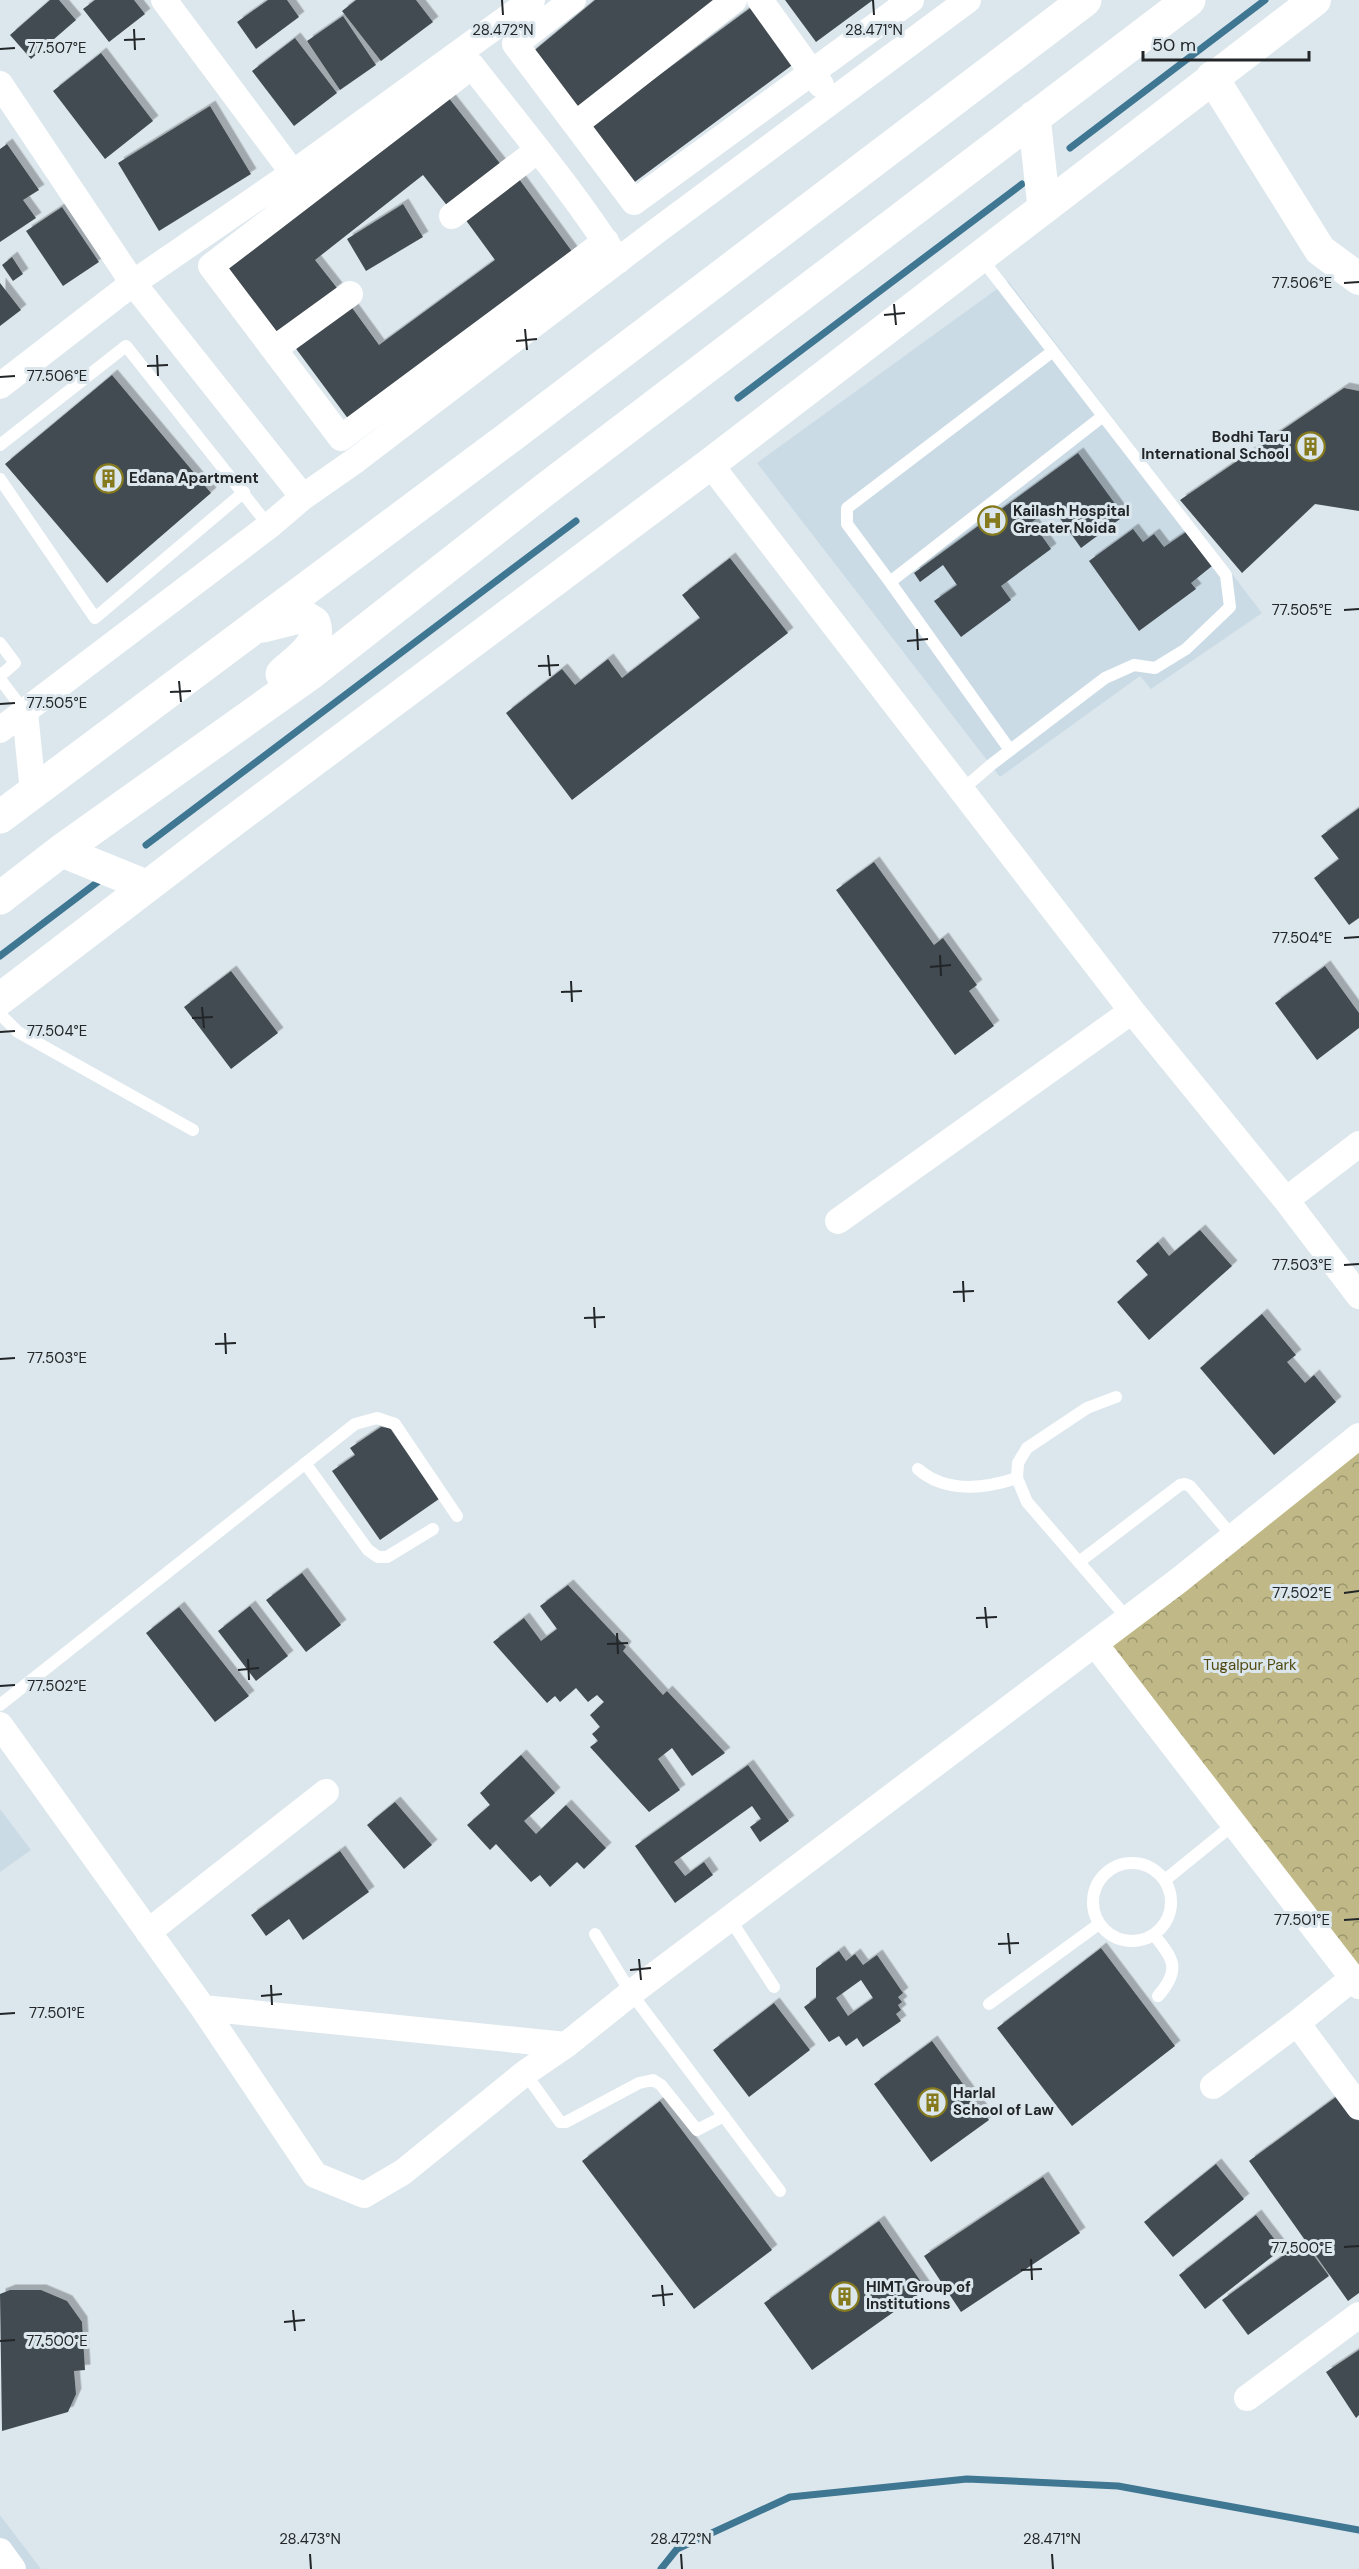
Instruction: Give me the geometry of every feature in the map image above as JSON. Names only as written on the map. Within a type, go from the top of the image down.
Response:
[{"type":"main road","points":[[0,817],[256,628],[1085,0]]},
{"type":"main road","points":[[0,898],[61,851],[311,674],[547,488],[1189,0]]},
{"type":"main road","points":[[1034,117],[1044,207]]},
{"type":"main road","points":[[256,628],[303,616],[314,622],[316,630],[313,645],[267,688],[258,711]]},
{"type":"street","points":[[164,0],[293,173]]},
{"type":"street","points":[[0,386],[134,283],[293,173],[532,0]]},
{"type":"street","points":[[573,0],[516,44],[634,202],[911,0]]},
{"type":"street","points":[[577,123],[734,0]]},
{"type":"street","points":[[760,0],[832,101]]},
{"type":"street","points":[[341,438],[832,101],[968,0]]},
{"type":"street","points":[[0,999],[710,464],[1315,0]]},
{"type":"street","points":[[356,460],[211,266],[472,66],[583,207],[612,251]]},
{"type":"street","points":[[1212,77],[1320,250],[1359,279]]},
{"type":"street","points":[[4,100],[134,283],[303,497]]},
{"type":"street","points":[[452,216],[538,150]]},
{"type":"street","points":[[0,730],[269,526],[303,497],[356,460],[612,251]]},
{"type":"street","points":[[274,349],[350,294]]},
{"type":"street","points":[[710,464],[1132,1011],[1286,1200],[1359,1296]]},
{"type":"street","points":[[25,712],[33,792]]},
{"type":"street","points":[[61,851],[147,886]]},
{"type":"street","points":[[838,1221],[1132,1011]]},
{"type":"street","points":[[1286,1200],[1359,1144]]},
{"type":"street","points":[[0,1725],[203,2008],[315,2175],[364,2195],[403,2172],[525,2073],[566,2045],[631,1993],[1128,1619],[1359,1436]]},
{"type":"street","points":[[1095,1644],[1356,1982],[1213,2086]]},
{"type":"street","points":[[148,1932],[326,1792]]},
{"type":"street","points":[[203,2008],[566,2045]]},
{"type":"street","points":[[1297,2024],[1359,2107]]},
{"type":"street","points":[[1248,2398],[1359,2315]]},
{"type":"street","points":[[0,2552],[14,2569]]},
{"type":"lane","points":[[963,789],[1105,678],[1134,665],[1155,669],[1186,649],[1230,607],[1226,575],[980,257]]},
{"type":"lane","points":[[0,445],[126,346],[269,526]]},
{"type":"lane","points":[[1010,750],[847,524],[847,508],[1053,351]]},
{"type":"lane","points":[[890,582],[1103,416]]},
{"type":"lane","points":[[0,479],[95,618],[244,492]]},
{"type":"lane","points":[[0,643],[15,663],[0,677],[25,712]]},
{"type":"lane","points":[[0,1014],[18,1032],[193,1130]]},
{"type":"lane","points":[[1116,1397],[1088,1408],[1027,1448],[1018,1463],[1017,1478],[1027,1502],[1128,1619]]},
{"type":"lane","points":[[0,1705],[355,1424],[377,1418],[395,1424],[457,1516]]},
{"type":"lane","points":[[305,1463],[368,1550],[378,1557],[387,1557],[433,1529]]},
{"type":"lane","points":[[918,1469],[927,1477],[946,1485],[992,1486],[1017,1478]]},
{"type":"lane","points":[[1078,1562],[1180,1485],[1185,1484],[1190,1486],[1233,1537]]},
{"type":"lane","points":[[1165,1880],[1234,1824]]},
{"type":"lane","points":[[1125,1863],[1140,1863],[1154,1869],[1165,1880],[1171,1894],[1171,1910],[1165,1924],[1154,1935],[1140,1941],[1124,1941],[1110,1935],[1099,1924],[1094,1909],[1094,1894],[1100,1880],[1110,1869],[1125,1863]]},
{"type":"lane","points":[[730,1919],[774,1987]]},
{"type":"lane","points":[[989,2004],[1099,1924]]},
{"type":"lane","points":[[595,1934],[631,1993],[780,2191]]},
{"type":"lane","points":[[1154,1935],[1171,1955],[1172,1962],[1168,1985],[1158,1996]]},
{"type":"lane","points":[[525,2073],[560,2122],[566,2122],[639,2083],[653,2080],[661,2085],[697,2130],[724,2116]]},
{"type":"shaded area","points":[[1008,281],[1262,613],[1151,689],[1140,676],[1000,777],[757,463]]},
{"type":"shaded area","points":[[0,1809],[31,1850],[0,1872]]},
{"type":"shaded area","points":[[0,2515],[41,2569],[0,2569]]},
{"type":"green space","name":"Tugalpur Park","points":[[1359,1436],[1359,1986],[1095,1644]]},
{"type":"building","points":[[50,0],[59,0],[76,20],[31,59],[10,35]]},
{"type":"building","points":[[95,0],[134,0],[145,14],[109,42],[83,9]]},
{"type":"building","points":[[268,0],[287,0],[299,17],[256,49],[237,22]]},
{"type":"building","points":[[356,0],[416,0],[433,22],[381,61],[342,11]]},
{"type":"building","points":[[595,0],[716,0],[580,114],[530,54]]},
{"type":"building","points":[[785,0],[873,0],[816,42]]},
{"type":"building","points":[[753,6],[795,63],[628,187],[586,129]]},
{"type":"building","points":[[343,16],[376,65],[340,90],[307,41]]},
{"type":"building","points":[[295,38],[337,93],[294,126],[252,71]]},
{"type":"building","points":[[101,53],[153,121],[105,159],[53,91]]},
{"type":"building","points":[[444,92],[502,166],[449,208],[423,175],[315,260],[337,288],[277,335],[224,267]]},
{"type":"building","points":[[210,106],[251,174],[159,231],[118,163]]},
{"type":"building","points":[[7,144],[39,190],[23,200],[36,218],[0,242],[0,149]]},
{"type":"building","points":[[519,179],[576,257],[352,424],[294,346],[350,305],[379,345],[495,260],[465,219]]},
{"type":"building","points":[[403,204],[423,237],[366,271],[347,239]]},
{"type":"building","points":[[62,207],[99,262],[63,286],[26,231]]},
{"type":"building","points":[[12,257],[23,274],[13,281],[2,265]]},
{"type":"building","points":[[0,283],[21,310],[0,326]]},
{"type":"building","name":"Edana Apartment","points":[[112,375],[211,493],[107,583],[5,464]]},
{"type":"building","name":"Bodhi Taru International School","points":[[1344,388],[1359,391],[1359,511],[1315,504],[1242,573],[1180,500]]},
{"type":"building","points":[[1078,453],[1124,516],[1081,548],[1052,507],[1032,522],[1051,549],[1001,586],[1011,600],[961,637],[934,601],[957,585],[943,565],[920,582],[914,573]]},
{"type":"building","points":[[1133,529],[1143,542],[1154,534],[1164,547],[1186,532],[1212,566],[1191,583],[1196,589],[1139,631],[1089,561]]},
{"type":"building","points":[[730,558],[788,633],[572,800],[506,713],[562,669],[575,685],[608,659],[622,678],[700,618],[682,595]]},
{"type":"building","points":[[1359,808],[1359,918],[1349,925],[1314,878],[1339,859],[1321,836]]},
{"type":"building","points":[[874,862],[934,945],[943,938],[977,985],[969,991],[994,1026],[955,1055],[836,890]]},
{"type":"building","points":[[1325,966],[1359,1013],[1359,1028],[1317,1060],[1275,1003]]},
{"type":"building","points":[[231,971],[278,1033],[231,1069],[184,1007]]},
{"type":"building","points":[[1200,1230],[1232,1266],[1149,1340],[1117,1302],[1148,1275],[1136,1261],[1158,1242],[1169,1256]]},
{"type":"building","points":[[1262,1314],[1296,1355],[1287,1362],[1305,1383],[1314,1375],[1336,1402],[1274,1455],[1200,1368]]},
{"type":"building","points":[[381,1427],[390,1428],[439,1499],[380,1540],[332,1471],[355,1455],[350,1448]]},
{"type":"building","points":[[302,1573],[341,1625],[306,1652],[266,1600]]},
{"type":"building","points":[[568,1585],[626,1647],[623,1651],[663,1695],[667,1691],[725,1753],[692,1776],[672,1748],[658,1759],[680,1790],[649,1812],[590,1747],[598,1741],[592,1734],[600,1727],[590,1715],[604,1702],[597,1695],[588,1702],[576,1688],[560,1702],[555,1696],[547,1703],[493,1642],[524,1618],[541,1641],[557,1629],[540,1606]]},
{"type":"building","points":[[250,1606],[288,1656],[256,1681],[218,1631]]},
{"type":"building","points":[[179,1607],[249,1696],[215,1722],[146,1633]]},
{"type":"building","points":[[521,1755],[555,1793],[524,1821],[536,1834],[566,1805],[606,1848],[584,1869],[577,1862],[550,1887],[540,1875],[531,1882],[496,1844],[490,1850],[467,1825],[490,1805],[480,1793]]},
{"type":"building","points":[[748,1765],[789,1821],[760,1842],[750,1827],[761,1819],[752,1806],[674,1862],[685,1876],[704,1862],[713,1875],[675,1903],[635,1846]]},
{"type":"building","points":[[395,1802],[432,1845],[404,1869],[367,1825]]},
{"type":"building","points":[[340,1851],[369,1892],[303,1940],[289,1919],[266,1936],[251,1915]]},
{"type":"building","points":[[1101,1948],[1175,2046],[1072,2126],[997,2028]]},
{"type":"building","points":[[839,1951],[846,1961],[855,1954],[863,1965],[877,1955],[903,1993],[898,1997],[902,2002],[898,2005],[901,2010],[896,2014],[901,2021],[863,2047],[857,2038],[846,2046],[839,2036],[829,2042],[804,2007],[816,1998],[816,1968]],"holes":[[[861,1980],[873,1998],[848,2016],[836,1998]]]},
{"type":"building","points":[[774,2003],[810,2050],[749,2097],[713,2050]]},
{"type":"building","name":"Harlal School of Law","points":[[932,2041],[989,2120],[931,2162],[874,2084]]},
{"type":"building","points":[[1340,2094],[1359,2121],[1359,2293],[1348,2301],[1249,2161]]},
{"type":"building","points":[[660,2101],[772,2250],[694,2309],[582,2161]]},
{"type":"building","points":[[1216,2164],[1244,2199],[1173,2257],[1144,2222]]},
{"type":"building","points":[[1043,2177],[1080,2233],[961,2312],[924,2256]]},
{"type":"building","points":[[1256,2215],[1282,2249],[1205,2309],[1179,2275]]},
{"type":"building","name":"HIMT Group of Institutions","points":[[879,2221],[926,2289],[812,2370],[764,2303]]},
{"type":"building","points":[[1303,2241],[1329,2276],[1248,2335],[1222,2300]]},
{"type":"building","points":[[10,2290],[41,2290],[67,2301],[82,2322],[85,2370],[74,2371],[76,2394],[68,2412],[2,2431],[0,2294]]},
{"type":"building","points":[[1359,2350],[1359,2415],[1356,2418],[1326,2372]]},
{"type":"waterway","points":[[1070,148],[1265,0]]},
{"type":"waterway","points":[[738,398],[1022,184]]},
{"type":"waterway","points":[[146,845],[576,521]]},
{"type":"waterway","points":[[0,956],[103,878]]},
{"type":"waterway","points":[[661,2569],[677,2549],[790,2497],[967,2479],[1118,2486],[1359,2530]]},
{"type":"place","name":"Bodhi Taru International School","points":[[1310,446]]},
{"type":"place","name":"Edana Apartment","points":[[108,478]]},
{"type":"place","name":"Kailash Hospital Greater Noida","points":[[992,520]]},
{"type":"place","name":"Harlal School of Law","points":[[932,2102]]},
{"type":"place","name":"HIMT Group of Institutions","points":[[845,2296]]}]
